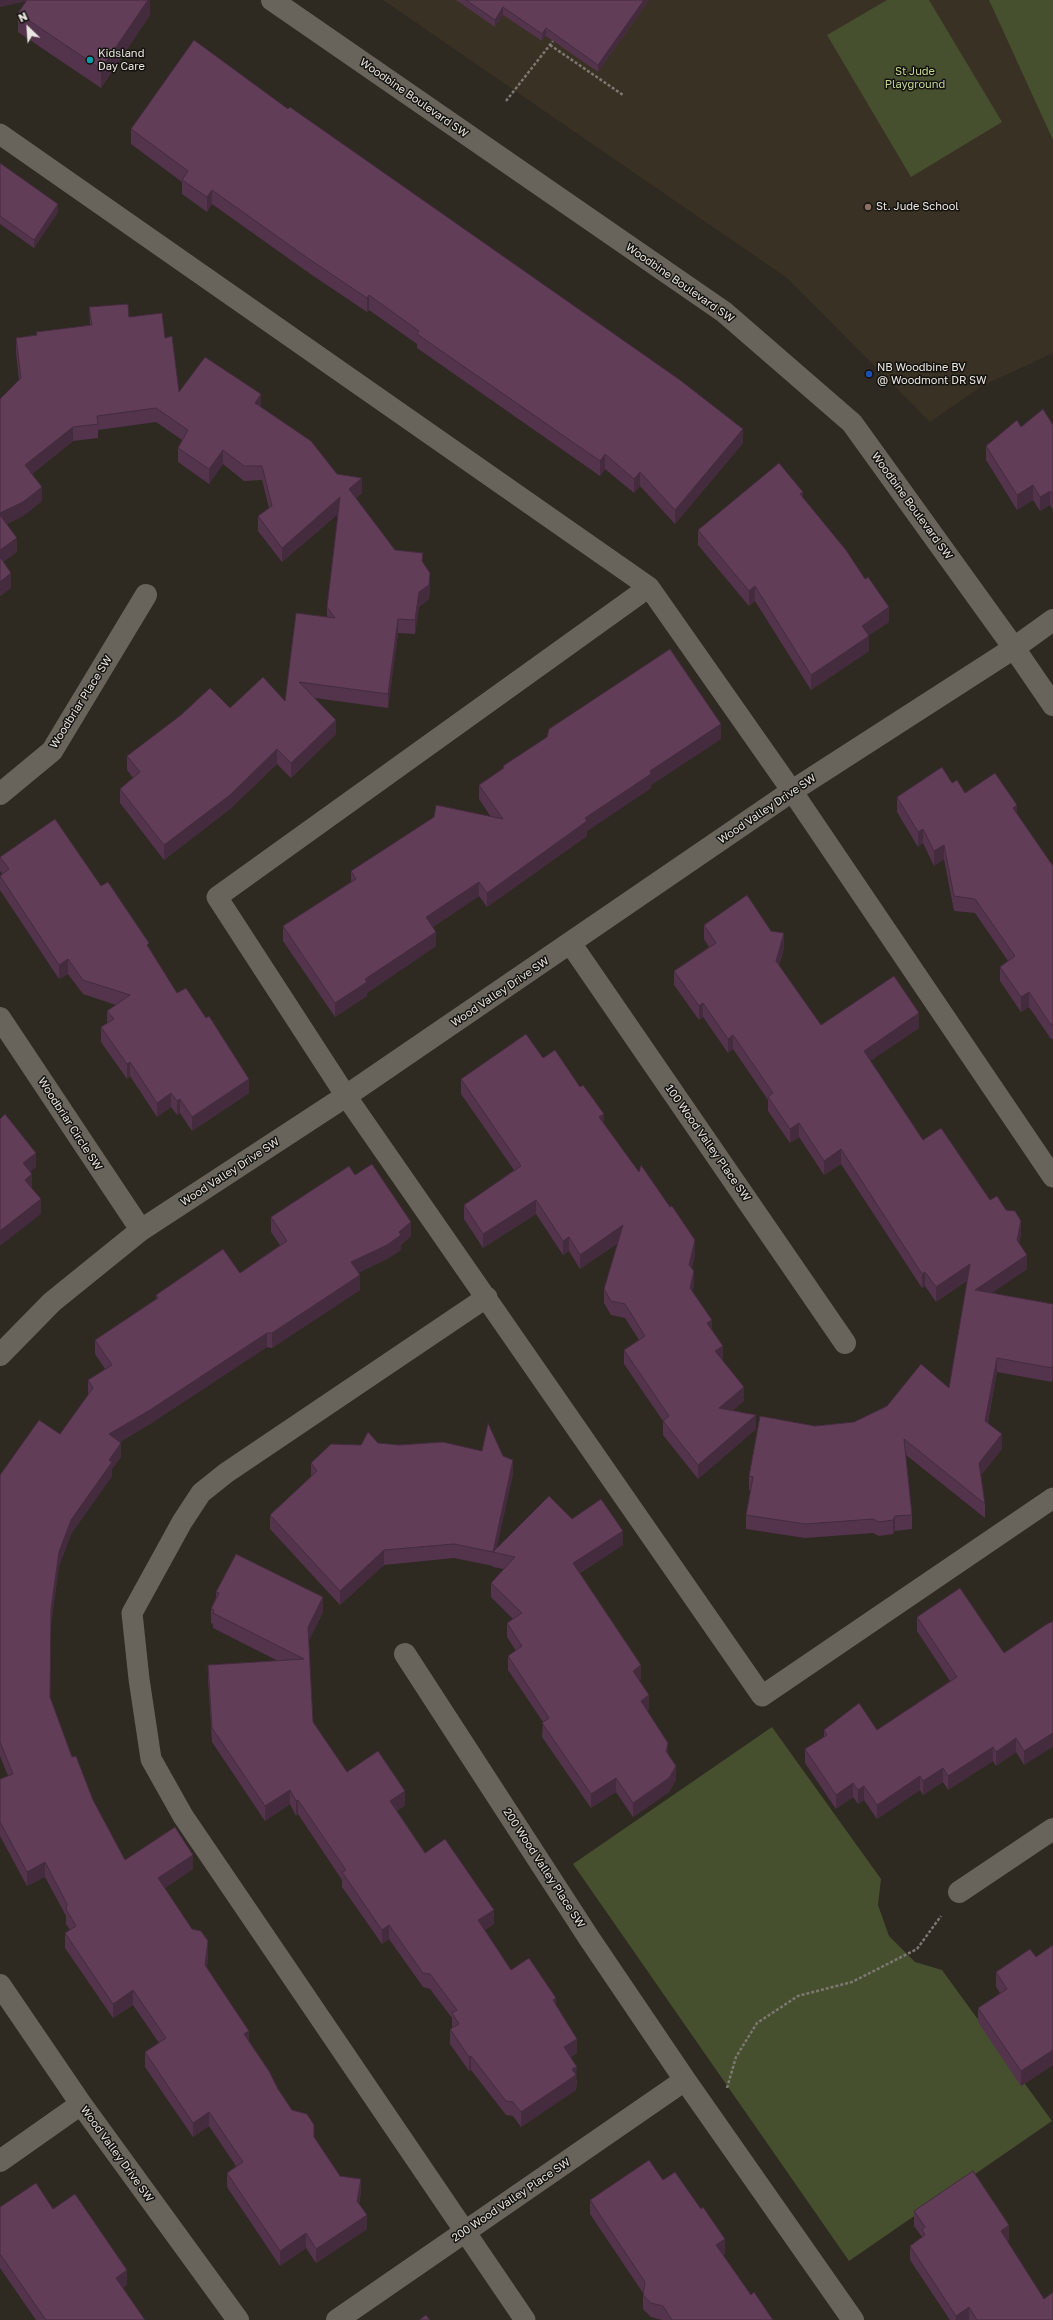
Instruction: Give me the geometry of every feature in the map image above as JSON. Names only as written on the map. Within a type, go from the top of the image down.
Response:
[{"type":"street","name":"Woodbine Boulevard SW","points":[[272,0],[724,312],[852,423],[1014,648],[1053,705]]},
{"type":"street","name":"Woodbriar Place SW","points":[[0,794],[52,751],[146,595]]},
{"type":"street","name":"Wood Valley Drive SW","points":[[0,1355],[52,1302],[141,1230],[346,1096],[571,944],[792,791],[1014,648],[1053,620]]},
{"type":"street","name":"100 Wood Valley Place SW","points":[[571,944],[845,1343]]},
{"type":"street","name":"Woodbriar Circle SW","points":[[0,1018],[141,1230]]},
{"type":"street","name":"200 Wood Valley Place SW","points":[[405,1654],[589,1938],[685,2080],[712,2116],[853,2320]]},
{"type":"street","points":[[959,1892],[1053,1829]]},
{"type":"street","name":"Wood Valley Drive SW","points":[[0,1985],[81,2104],[238,2320]]},
{"type":"street","name":"200 Wood Valley Place SW","points":[[337,2320],[685,2080]]},
{"type":"street","points":[[0,2161],[81,2104]]},
{"type":"lane","points":[[0,134],[649,587],[792,791],[1053,1176]]},
{"type":"lane","points":[[649,587],[217,897],[346,1096],[487,1296],[762,1696],[1053,1498]]},
{"type":"lane","points":[[487,1296],[233,1468],[201,1493],[182,1522],[132,1613],[139,1679],[151,1759],[183,1816],[526,2320]]},
{"type":"path","points":[[506,101],[553,41]]},
{"type":"path","points":[[550,45],[623,95]]},
{"type":"path","points":[[712,2116],[728,2085],[736,2057],[757,2023],[798,1996],[852,1982],[917,1949],[959,1892]]},
{"type":"shaded area","name":"St. Jude School","points":[[383,0],[1053,0],[1053,353],[982,386],[930,422],[787,278]]},
{"type":"green space","name":"St Jude Playground","points":[[887,0],[929,0],[1002,122],[911,177],[827,35]]},
{"type":"green space","points":[[989,0],[1053,0],[1053,140]]},
{"type":"green space","points":[[772,1727],[881,1879],[878,1905],[889,1936],[915,1962],[942,1970],[1052,2121],[849,2261],[573,1864]]},
{"type":"building","name":"Kidsland Day Care","points":[[27,0],[148,0],[101,69],[18,13]]},
{"type":"building","points":[[466,0],[644,0],[598,65],[546,28],[542,34],[503,7],[495,20]]},
{"type":"building","points":[[194,40],[288,109],[290,107],[680,380],[743,429],[675,510],[640,472],[634,479],[605,454],[600,461],[417,334],[419,331],[369,295],[367,298],[212,190],[207,197],[182,180],[188,171],[131,129]]},
{"type":"building","points":[[0,163],[58,204],[34,240],[0,216]]},
{"type":"building","points":[[128,304],[129,317],[162,313],[165,338],[172,336],[179,392],[205,357],[261,394],[255,403],[311,441],[337,474],[362,478],[349,489],[395,550],[423,553],[422,561],[430,573],[429,585],[419,592],[415,620],[398,619],[388,694],[299,682],[336,720],[291,763],[277,749],[230,795],[164,845],[120,789],[140,772],[127,756],[181,715],[210,688],[230,708],[263,677],[285,701],[296,613],[335,618],[327,607],[340,497],[282,548],[258,516],[272,506],[262,466],[244,466],[223,450],[209,469],[178,448],[188,430],[156,408],[97,416],[98,424],[73,427],[25,465],[42,487],[23,502],[0,513],[0,399],[21,378],[16,338],[37,335],[36,332],[92,325],[89,307]]},
{"type":"building","points":[[1043,409],[1053,425],[1053,495],[1050,491],[1040,497],[1033,485],[1017,495],[986,446],[1017,420],[1021,427]]},
{"type":"building","points":[[779,463],[803,492],[800,494],[846,550],[865,579],[868,577],[889,607],[862,626],[869,636],[811,675],[755,586],[749,591],[698,530]]},
{"type":"building","points":[[0,515],[17,538],[0,550]]},
{"type":"building","points":[[0,557],[11,573],[0,582]]},
{"type":"building","points":[[670,649],[721,724],[650,771],[651,774],[585,818],[587,821],[487,893],[479,882],[426,917],[436,932],[365,979],[367,982],[335,1003],[283,926],[356,879],[351,871],[434,817],[436,805],[503,819],[479,785],[504,768],[503,766],[547,737],[549,729]]},
{"type":"building","points":[[942,767],[952,783],[957,780],[965,793],[995,773],[1017,805],[1013,808],[1053,866],[1053,1025],[1051,1025],[1029,992],[1021,997],[1000,967],[1015,956],[975,899],[954,896],[944,845],[934,851],[923,829],[918,832],[897,797]]},
{"type":"building","points":[[55,819],[101,886],[108,882],[149,943],[147,945],[177,993],[186,988],[206,1018],[209,1016],[249,1079],[192,1117],[180,1099],[177,1101],[171,1093],[157,1103],[130,1062],[127,1064],[101,1027],[114,1019],[107,1011],[130,995],[83,980],[68,959],[59,965],[0,876],[9,869],[0,857]]},
{"type":"building","points":[[747,895],[771,931],[784,933],[776,961],[821,1025],[894,976],[919,1013],[864,1051],[923,1140],[941,1128],[990,1200],[997,1196],[1006,1210],[1015,1211],[1021,1221],[1017,1240],[1027,1255],[975,1290],[1053,1304],[1053,1365],[1052,1368],[997,1358],[985,1421],[1002,1434],[979,1463],[985,1504],[904,1439],[912,1515],[895,1516],[893,1520],[879,1522],[873,1519],[805,1524],[746,1515],[753,1477],[749,1476],[760,1416],[815,1426],[854,1422],[887,1406],[921,1364],[949,1388],[970,1264],[936,1287],[925,1272],[922,1274],[841,1149],[824,1161],[799,1123],[790,1129],[768,1097],[773,1093],[733,1035],[728,1039],[703,1003],[699,1006],[674,971],[716,943],[704,925]]},
{"type":"building","points":[[526,1034],[543,1058],[555,1050],[580,1087],[583,1085],[604,1114],[599,1117],[639,1172],[641,1165],[670,1207],[672,1206],[695,1240],[689,1265],[694,1271],[690,1288],[712,1320],[707,1323],[723,1346],[715,1351],[744,1387],[719,1408],[756,1415],[698,1465],[663,1421],[669,1416],[624,1350],[645,1336],[625,1304],[611,1301],[604,1289],[623,1225],[580,1255],[569,1237],[563,1241],[536,1200],[483,1234],[464,1205],[521,1166],[461,1079]]},
{"type":"building","points":[[5,1114],[36,1153],[23,1163],[32,1174],[25,1180],[41,1199],[0,1231],[0,1119]]},
{"type":"building","points":[[372,1164],[411,1222],[399,1232],[401,1235],[387,1245],[351,1262],[360,1275],[272,1333],[267,1333],[150,1410],[109,1434],[121,1443],[109,1460],[112,1462],[71,1520],[59,1552],[51,1609],[50,1697],[72,1757],[76,1756],[93,1800],[125,1860],[175,1827],[193,1855],[158,1878],[192,1929],[201,1931],[208,1941],[205,1965],[249,2031],[244,2034],[269,2071],[278,2089],[292,2110],[307,2114],[314,2125],[314,2137],[340,2176],[361,2179],[357,2201],[367,2215],[316,2249],[306,2233],[280,2251],[227,2173],[243,2162],[209,2112],[193,2123],[145,2052],[166,2038],[133,1990],[113,2004],[65,1933],[76,1926],[66,1909],[67,1904],[45,1862],[27,1872],[0,1822],[0,1779],[13,1774],[0,1742],[0,1475],[39,1420],[60,1434],[93,1388],[88,1380],[112,1365],[95,1340],[158,1298],[156,1295],[223,1249],[240,1273],[287,1241],[271,1217],[349,1166],[355,1175]]},
{"type":"building","points":[[488,1423],[503,1456],[513,1460],[493,1552],[454,1544],[384,1550],[340,1591],[270,1515],[317,1471],[311,1463],[331,1444],[361,1445],[368,1432],[378,1443],[399,1445],[443,1442],[482,1451]]},
{"type":"building","points":[[549,1496],[572,1519],[601,1499],[623,1531],[573,1563],[641,1665],[633,1671],[649,1695],[641,1701],[668,1743],[666,1751],[676,1766],[669,1778],[633,1803],[616,1778],[591,1794],[542,1723],[549,1718],[508,1656],[522,1646],[507,1623],[522,1613],[491,1583],[515,1557],[493,1552]]},
{"type":"building","points":[[236,1554],[323,1597],[308,1627],[313,1722],[347,1772],[378,1751],[405,1791],[390,1801],[425,1853],[445,1839],[494,1910],[478,1920],[511,1970],[529,1958],[556,1998],[553,2000],[577,2039],[564,2047],[577,2067],[572,2069],[576,2075],[521,2112],[513,2102],[506,2101],[471,2056],[469,2057],[450,2029],[459,2024],[452,2013],[457,2010],[430,1974],[423,1973],[389,1925],[382,1930],[342,1872],[346,1870],[298,1800],[296,1801],[290,1790],[265,1806],[212,1728],[208,1665],[304,1659],[213,1613],[214,1610],[211,1609],[219,1593],[216,1592]]},
{"type":"building","points":[[960,1588],[1004,1653],[1053,1621],[1053,1733],[1024,1751],[1016,1738],[996,1752],[993,1747],[948,1776],[943,1768],[923,1781],[920,1776],[877,1805],[864,1786],[858,1790],[853,1783],[836,1795],[805,1749],[827,1735],[824,1730],[859,1703],[877,1730],[957,1677],[917,1617]]},
{"type":"building","points":[[1053,1945],[1053,2050],[1021,2071],[978,2008],[1007,1989],[996,1972],[1030,1949],[1036,1957]]},
{"type":"building","points":[[649,2160],[663,2180],[675,2172],[701,2209],[703,2207],[725,2239],[716,2245],[751,2295],[754,2292],[773,2320],[672,2320],[663,2306],[651,2303],[643,2295],[645,2282],[590,2200]]},
{"type":"building","points":[[973,2171],[1009,2225],[1001,2231],[1044,2299],[1053,2292],[1053,2320],[977,2320],[969,2307],[956,2316],[910,2246],[925,2235],[922,2230],[925,2227],[914,2211]]},
{"type":"building","points":[[36,2183],[53,2209],[75,2194],[127,2270],[116,2278],[145,2320],[46,2320],[0,2254],[0,2207]]},
{"type":"building","points":[[426,2315],[430,2320],[419,2320]]},
{"type":"place","name":"Kidsland Day Care","points":[[90,60]]},
{"type":"place","name":"St. Jude School","points":[[868,207]]},
{"type":"place","name":"NB Woodbine BV @ Woodmont DR SW","points":[[869,374]]}]
